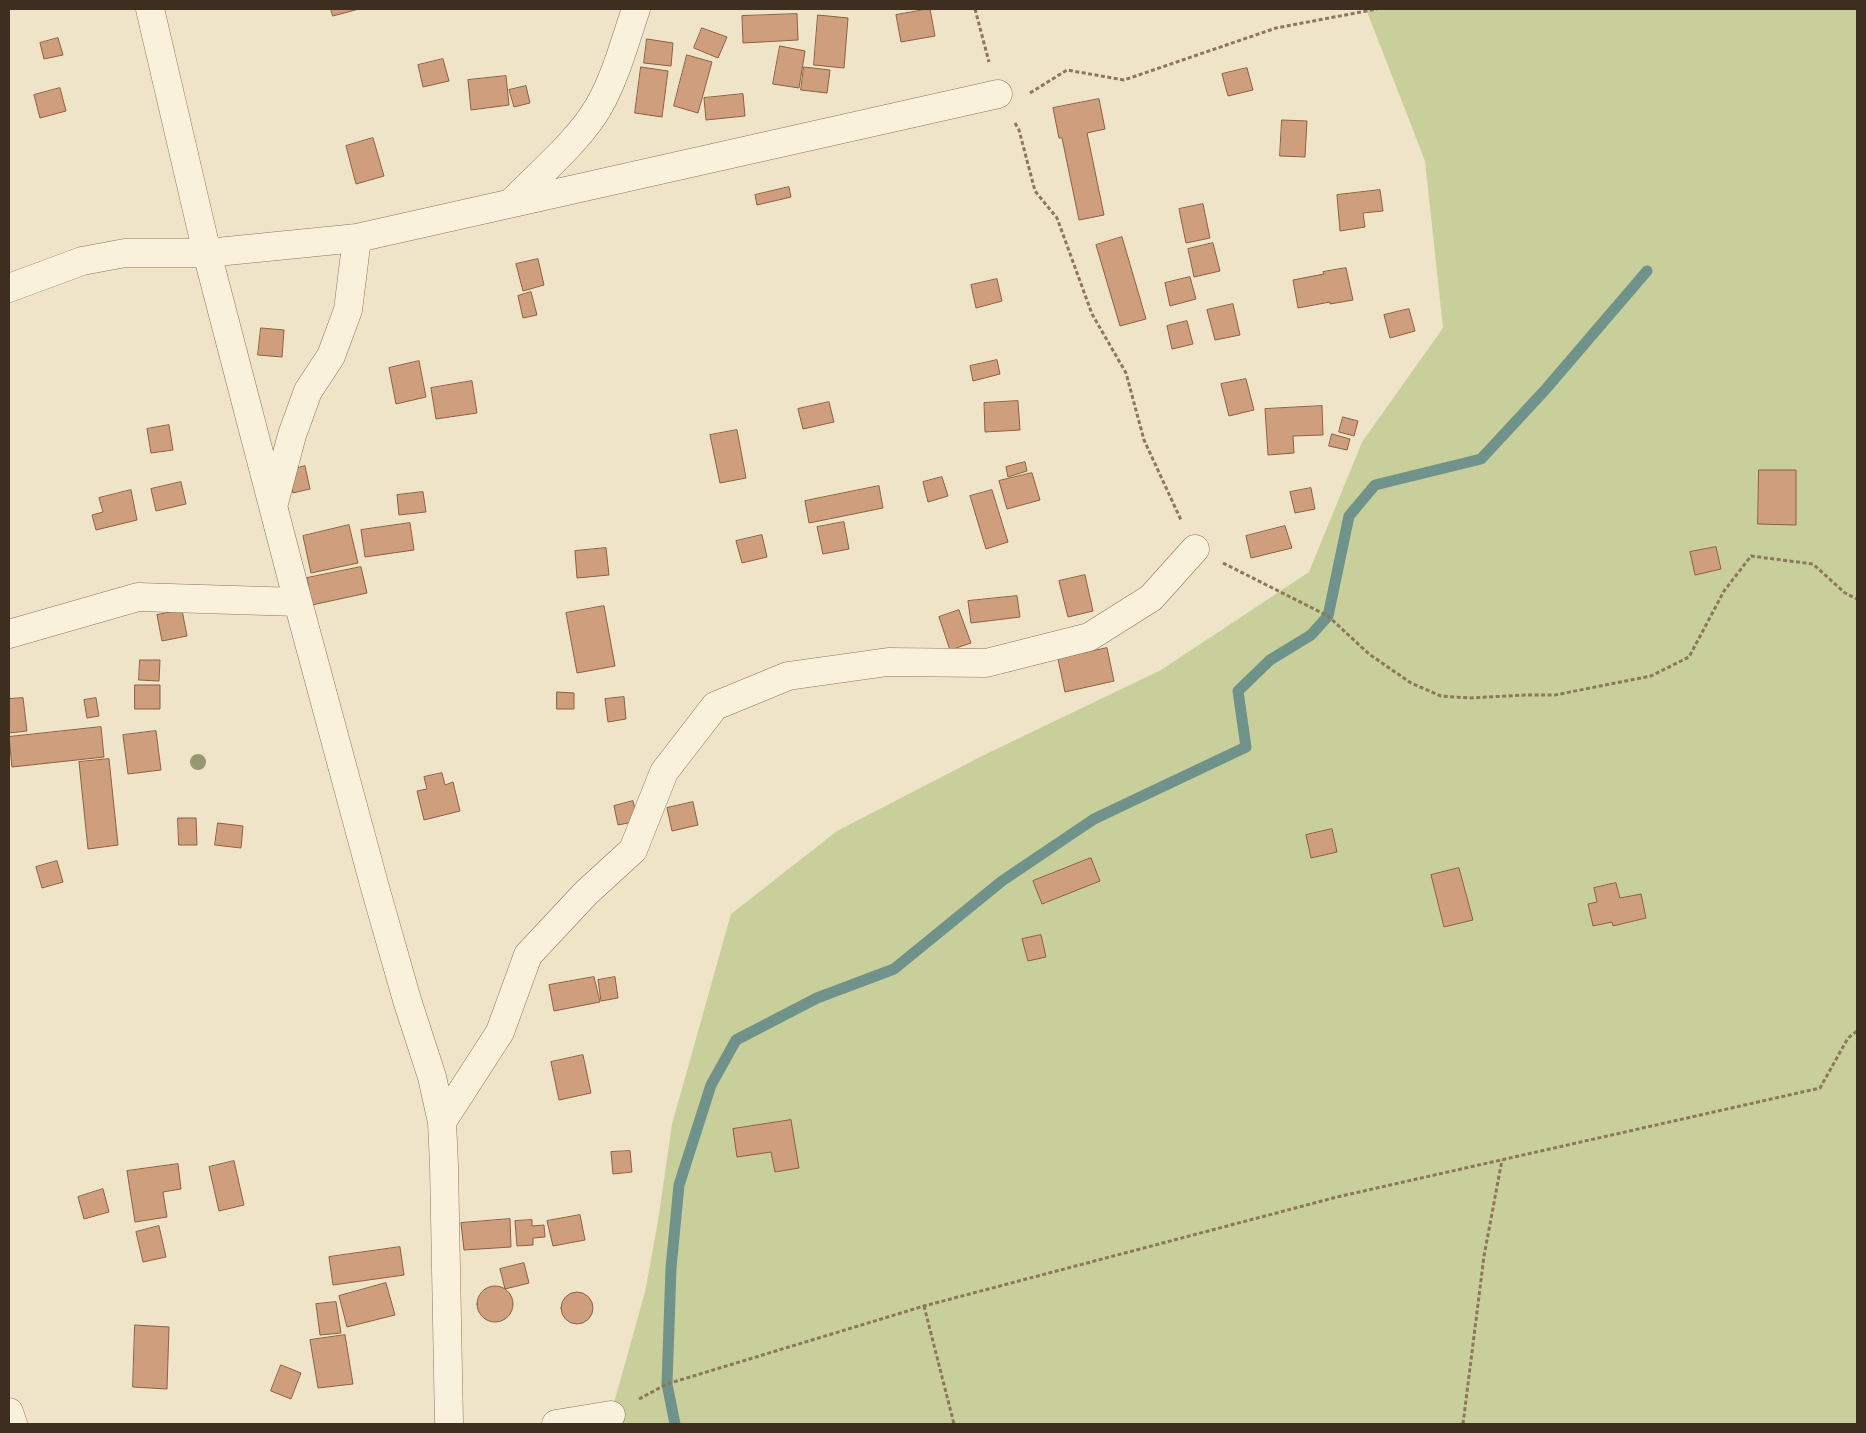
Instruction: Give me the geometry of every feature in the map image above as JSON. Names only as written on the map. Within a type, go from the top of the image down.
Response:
[{"type":"street","points":[[150,9],[207,253],[298,602],[407,1000],[432,1077],[442,1122],[448,1424]]},
{"type":"street","points":[[511,203],[580,133],[599,106],[614,71],[636,9]]},
{"type":"street","points":[[9,288],[82,261],[125,253],[207,253],[357,238],[998,94]]},
{"type":"street","points":[[273,504],[292,435],[308,391],[331,356],[348,310],[357,238]]},
{"type":"street","points":[[442,1122],[500,1032],[528,955],[586,892],[633,850],[664,772],[715,706],[788,676],[888,662],[986,662],[1089,637],[1151,598],[1195,549]]},
{"type":"street","points":[[9,634],[138,597],[298,602]]},
{"type":"street","points":[[9,1412],[13,1424]]},
{"type":"street","points":[[556,1424],[611,1415]]},
{"type":"path","points":[[975,9],[998,94],[1019,130]]},
{"type":"path","points":[[1028,94],[1067,70],[1124,80],[1276,28],[1377,9]]},
{"type":"path","points":[[1019,122],[1019,130],[1035,191],[1057,218],[1092,314],[1126,373],[1144,440],[1195,549],[1328,616],[1369,654],[1411,683],[1440,696],[1469,698],[1555,695],[1651,676],[1689,657],[1724,592],[1751,556],[1813,564],[1845,593],[1857,599]]},
{"type":"path","points":[[611,1415],[667,1384],[924,1306],[1337,1197],[1820,1088],[1848,1038],[1857,1031]]},
{"type":"path","points":[[1463,1424],[1484,1256],[1502,1160]]},
{"type":"path","points":[[924,1306],[954,1424]]},
{"type":"green space","points":[[1366,9],[1857,9],[1857,1424],[608,1424],[645,1292],[658,1221],[672,1124],[731,914],[837,831],[986,754],[1161,670],[1309,572],[1362,442],[1443,328],[1425,161]]},
{"type":"building","points":[[331,9],[359,9],[333,16]]},
{"type":"building","points":[[930,9],[935,36],[901,42],[896,15]]},
{"type":"building","points":[[797,14],[798,40],[743,43],[742,16]]},
{"type":"building","points":[[818,15],[848,18],[844,68],[814,65]]},
{"type":"building","points":[[702,28],[727,37],[718,58],[694,48]]},
{"type":"building","points":[[58,38],[63,55],[44,59],[40,43]]},
{"type":"building","points":[[647,39],[673,43],[671,66],[644,63]]},
{"type":"building","points":[[780,46],[805,51],[799,88],[773,84]]},
{"type":"building","points":[[687,55],[712,62],[698,113],[674,106]]},
{"type":"building","points":[[443,59],[449,81],[423,87],[418,65]]},
{"type":"building","points":[[641,67],[668,71],[662,117],[635,113]]},
{"type":"building","points":[[804,67],[830,70],[827,93],[801,90]]},
{"type":"building","points":[[1247,68],[1253,90],[1228,96],[1222,74]]},
{"type":"building","points":[[506,76],[509,105],[471,110],[468,80]]},
{"type":"building","points":[[526,86],[530,103],[514,107],[509,90]]},
{"type":"building","points":[[60,88],[66,111],[40,118],[34,95]]},
{"type":"building","points":[[743,94],[745,116],[706,120],[704,98]]},
{"type":"building","points":[[1099,99],[1105,129],[1087,133],[1104,215],[1079,220],[1062,138],[1059,138],[1053,108]]},
{"type":"building","points":[[1282,120],[1307,121],[1305,157],[1280,156]]},
{"type":"building","points":[[373,138],[384,176],[356,184],[346,146]]},
{"type":"building","points":[[789,187],[791,197],[757,205],[755,195]]},
{"type":"building","points":[[1380,190],[1383,211],[1363,213],[1365,227],[1340,231],[1337,195]]},
{"type":"building","points":[[1203,204],[1210,238],[1186,243],[1179,209]]},
{"type":"building","points":[[1122,237],[1146,319],[1120,326],[1096,245]]},
{"type":"building","points":[[1213,243],[1220,271],[1194,277],[1188,249]]},
{"type":"building","points":[[538,259],[544,285],[523,291],[516,264]]},
{"type":"building","points":[[1346,268],[1353,300],[1298,308],[1293,280]]},
{"type":"building","points":[[1190,277],[1196,299],[1170,306],[1165,283]]},
{"type":"building","points":[[997,279],[1002,301],[976,308],[971,285]]},
{"type":"building","points":[[531,292],[537,315],[523,318],[518,296]]},
{"type":"building","points":[[1233,304],[1240,335],[1215,340],[1207,310]]},
{"type":"building","points":[[1409,309],[1415,331],[1390,338],[1384,315]]},
{"type":"building","points":[[1187,321],[1193,344],[1172,349],[1167,326]]},
{"type":"building","points":[[261,328],[284,330],[282,357],[258,355]]},
{"type":"building","points":[[997,360],[1000,374],[973,381],[970,366]]},
{"type":"building","points":[[419,361],[426,397],[396,404],[389,368]]},
{"type":"building","points":[[1246,379],[1254,410],[1229,416],[1221,384]]},
{"type":"building","points":[[472,381],[477,413],[436,419],[431,388]]},
{"type":"building","points":[[1018,401],[1020,430],[985,432],[984,403]]},
{"type":"building","points":[[829,402],[834,422],[803,429],[798,409]]},
{"type":"building","points":[[1322,406],[1323,435],[1293,436],[1294,453],[1268,455],[1265,409]]},
{"type":"building","points":[[1343,417],[1358,421],[1354,436],[1339,432]]},
{"type":"building","points":[[169,425],[173,450],[151,453],[147,429]]},
{"type":"building","points":[[737,430],[746,478],[720,483],[710,435]]},
{"type":"building","points":[[1332,434],[1350,439],[1347,450],[1329,446]]},
{"type":"building","points":[[1025,462],[1027,471],[1008,477],[1006,467]]},
{"type":"building","points":[[305,466],[310,489],[293,493],[288,471]]},
{"type":"building","points":[[1759,470],[1796,470],[1796,525],[1758,524]]},
{"type":"building","points":[[1032,473],[1040,500],[1007,509],[999,481]]},
{"type":"building","points":[[942,477],[948,496],[928,502],[923,482]]},
{"type":"building","points":[[181,482],[186,504],[156,511],[151,489]]},
{"type":"building","points":[[879,486],[883,508],[809,523],[805,501]]},
{"type":"building","points":[[1311,488],[1315,509],[1295,513],[1290,492]]},
{"type":"building","points":[[131,490],[137,520],[96,530],[92,515],[103,512],[99,498]]},
{"type":"building","points":[[992,490],[1008,542],[986,549],[970,496]]},
{"type":"building","points":[[423,492],[426,512],[399,515],[397,495]]},
{"type":"building","points":[[844,522],[849,549],[823,554],[817,527]]},
{"type":"building","points":[[410,523],[414,550],[365,557],[361,530]]},
{"type":"building","points":[[349,525],[358,563],[311,573],[303,536]]},
{"type":"building","points":[[1285,526],[1292,548],[1251,558],[1246,536]]},
{"type":"building","points":[[762,535],[767,557],[742,563],[736,541]]},
{"type":"building","points":[[1716,547],[1721,569],[1695,575],[1690,552]]},
{"type":"building","points":[[606,548],[609,575],[577,578],[575,551]]},
{"type":"building","points":[[361,567],[367,593],[312,605],[307,578]]},
{"type":"building","points":[[1085,575],[1093,611],[1068,617],[1059,581]]},
{"type":"building","points":[[1017,596],[1020,617],[971,623],[968,601]]},
{"type":"building","points":[[604,606],[615,666],[577,673],[566,613]]},
{"type":"building","points":[[182,610],[187,636],[162,641],[157,615]]},
{"type":"building","points":[[959,610],[971,643],[950,650],[939,617]]},
{"type":"building","points":[[1107,648],[1114,681],[1065,692],[1058,659]]},
{"type":"building","points":[[140,660],[160,660],[159,681],[139,680]]},
{"type":"building","points":[[135,685],[160,685],[160,709],[135,709]]},
{"type":"building","points":[[557,692],[574,693],[574,709],[557,709]]},
{"type":"building","points":[[624,697],[626,719],[608,722],[605,699]]},
{"type":"building","points":[[23,698],[27,731],[9,733],[9,699]]},
{"type":"building","points":[[96,698],[99,716],[87,718],[84,700]]},
{"type":"building","points":[[101,727],[104,757],[12,767],[9,737]]},
{"type":"building","points":[[156,731],[161,770],[128,774],[123,735]]},
{"type":"building","points":[[109,759],[118,845],[88,849],[79,762]]},
{"type":"building","points":[[442,773],[445,785],[453,782],[460,811],[424,820],[417,791],[427,789],[424,777]]},
{"type":"building","points":[[633,801],[638,821],[618,825],[614,806]]},
{"type":"building","points":[[693,802],[698,825],[672,831],[667,808]]},
{"type":"building","points":[[178,818],[196,818],[197,845],[179,845]]},
{"type":"building","points":[[218,823],[243,826],[241,848],[215,845]]},
{"type":"building","points":[[1332,829],[1337,852],[1311,858],[1306,835]]},
{"type":"building","points":[[1091,858],[1100,881],[1042,904],[1033,881]]},
{"type":"building","points":[[57,861],[63,882],[42,888],[36,867]]},
{"type":"building","points":[[1459,868],[1473,920],[1444,927],[1431,875]]},
{"type":"building","points":[[1616,883],[1620,898],[1641,894],[1646,918],[1613,926],[1612,922],[1593,926],[1588,904],[1597,902],[1594,888]]},
{"type":"building","points":[[1041,935],[1046,957],[1028,961],[1022,939]]},
{"type":"building","points":[[594,977],[600,1002],[554,1011],[549,985]]},
{"type":"building","points":[[615,977],[618,998],[601,1001],[598,980]]},
{"type":"building","points":[[583,1055],[591,1093],[559,1100],[551,1062]]},
{"type":"building","points":[[791,1120],[799,1168],[775,1172],[771,1152],[737,1157],[733,1129]]},
{"type":"building","points":[[630,1151],[632,1172],[613,1174],[611,1152]]},
{"type":"building","points":[[234,1161],[244,1205],[219,1211],[209,1167]]},
{"type":"building","points":[[178,1164],[181,1189],[163,1192],[167,1217],[135,1222],[127,1171]]},
{"type":"building","points":[[103,1189],[109,1212],[84,1219],[78,1197]]},
{"type":"building","points":[[580,1215],[585,1240],[553,1246],[547,1221]]},
{"type":"building","points":[[510,1219],[511,1247],[464,1250],[461,1223]]},
{"type":"building","points":[[532,1220],[532,1226],[544,1225],[545,1237],[533,1238],[533,1245],[517,1246],[515,1221]]},
{"type":"building","points":[[159,1226],[166,1257],[143,1262],[136,1232]]},
{"type":"building","points":[[400,1247],[404,1275],[333,1285],[329,1257]]},
{"type":"building","points":[[524,1263],[529,1283],[505,1289],[500,1269]]},
{"type":"building","points":[[386,1283],[395,1315],[347,1327],[339,1296]]},
{"type":"building","points":[[495,1286],[507,1292],[513,1304],[507,1316],[495,1322],[483,1316],[477,1304],[483,1292]]},
{"type":"building","points":[[577,1292],[583,1293],[588,1297],[592,1302],[592,1314],[588,1319],[583,1323],[577,1324],[571,1323],[566,1319],[562,1314],[561,1308],[562,1302],[566,1297],[571,1293]]},
{"type":"building","points":[[336,1302],[341,1333],[320,1335],[316,1304]]},
{"type":"building","points":[[135,1325],[169,1327],[167,1389],[133,1387]]},
{"type":"building","points":[[345,1335],[353,1384],[318,1388],[310,1340]]},
{"type":"building","points":[[281,1365],[301,1373],[291,1399],[271,1391]]},
{"type":"waterway","points":[[675,1424],[667,1384],[671,1268],[679,1185],[711,1085],[736,1040],[817,998],[894,969],[1002,881],[1094,819],[1246,747],[1238,691],[1270,660],[1311,635],[1328,616],[1349,516],[1375,485],[1481,459],[1545,390],[1647,271]]}]
